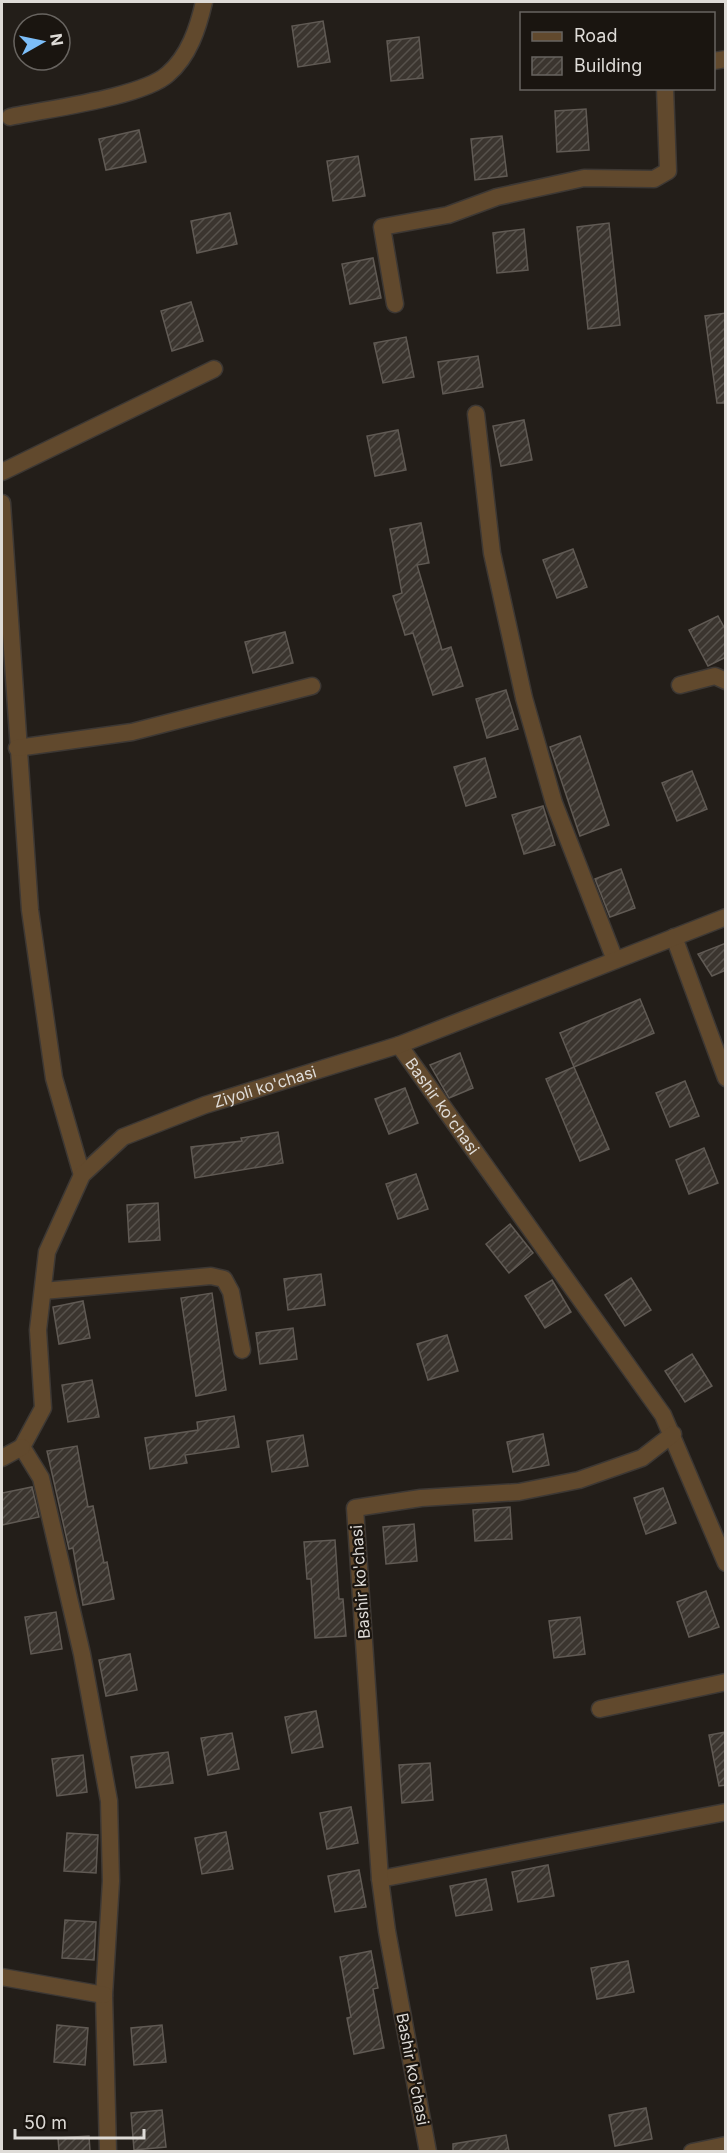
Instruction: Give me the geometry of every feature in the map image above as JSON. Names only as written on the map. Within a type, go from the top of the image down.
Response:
[{"type":"street","points":[[10,117],[138,90],[167,76],[184,56],[200,19],[204,2]]},
{"type":"street","points":[[395,304],[382,227],[448,215],[497,196],[584,178],[654,179],[668,171],[665,90]]},
{"type":"street","points":[[2,472],[214,369]]},
{"type":"street","points":[[476,414],[492,553],[524,698],[554,803],[615,960]]},
{"type":"street","points":[[2,503],[17,748],[30,910],[54,1078],[82,1175]]},
{"type":"street","points":[[680,685],[715,676],[726,681]]},
{"type":"street","points":[[17,748],[132,732],[312,686]]},
{"type":"street","name":"Ziyoli ko'chasi","points":[[22,1447],[43,1408],[38,1330],[47,1252],[82,1175],[123,1137],[205,1105],[399,1045],[726,916]]},
{"type":"street","points":[[674,937],[726,1078]]},
{"type":"street","name":"Bashir ko'chasi","points":[[399,1045],[663,1414],[726,1563]]},
{"type":"street","points":[[43,1291],[211,1276],[224,1279],[231,1292],[242,1350]]},
{"type":"street","name":"Bashir ko'chasi","points":[[428,2151],[387,1931],[380,1879],[355,1508],[421,1498],[519,1492],[579,1480],[642,1458],[673,1434]]},
{"type":"street","points":[[2,1458],[22,1447],[41,1478],[82,1654],[109,1801],[111,1881],[104,1995],[108,2151]]},
{"type":"street","points":[[600,1708],[726,1682]]},
{"type":"street","points":[[380,1879],[726,1812]]},
{"type":"street","points":[[2,1977],[104,1995]]},
{"type":"street","points":[[692,2151],[726,2145]]},
{"type":"building","points":[[323,21],[330,62],[298,67],[292,26]]},
{"type":"building","points":[[419,37],[423,78],[391,81],[387,41]]},
{"type":"building","points":[[586,109],[589,150],[557,152],[555,111]]},
{"type":"building","points":[[139,130],[146,162],[106,170],[99,139]]},
{"type":"building","points":[[502,136],[507,176],[475,180],[471,139]]},
{"type":"building","points":[[358,156],[365,196],[333,201],[327,161]]},
{"type":"building","points":[[230,213],[237,244],[197,253],[191,221]]},
{"type":"building","points":[[609,223],[620,325],[588,329],[577,227]]},
{"type":"building","points":[[524,229],[528,270],[497,273],[493,233]]},
{"type":"building","points":[[373,258],[381,298],[350,304],[342,264]]},
{"type":"building","points":[[191,302],[203,341],[172,351],[161,311]]},
{"type":"building","points":[[726,313],[726,403],[717,403],[705,316]]},
{"type":"building","points":[[406,337],[414,377],[383,383],[374,343]]},
{"type":"building","points":[[478,356],[483,387],[443,394],[438,362]]},
{"type":"building","points":[[524,420],[532,460],[501,466],[493,426]]},
{"type":"building","points":[[398,430],[406,470],[375,476],[367,436]]},
{"type":"building","points":[[421,523],[429,563],[417,565],[442,650],[451,647],[463,686],[433,695],[413,633],[405,635],[393,596],[402,593],[390,529]]},
{"type":"building","points":[[573,549],[587,587],[557,598],[543,560]]},
{"type":"building","points":[[718,616],[726,631],[726,657],[708,666],[689,630]]},
{"type":"building","points":[[285,632],[293,663],[253,673],[245,642]]},
{"type":"building","points":[[506,690],[518,729],[487,738],[476,699]]},
{"type":"building","points":[[580,736],[609,825],[580,836],[550,747]]},
{"type":"building","points":[[485,758],[496,797],[466,806],[454,767]]},
{"type":"building","points":[[692,771],[707,809],[677,821],[662,783]]},
{"type":"building","points":[[543,806],[555,845],[524,854],[512,815]]},
{"type":"building","points":[[621,869],[635,908],[610,917],[595,879]]},
{"type":"building","points":[[726,943],[726,970],[712,976],[698,954]]},
{"type":"building","points":[[640,999],[654,1033],[574,1067],[560,1033]]},
{"type":"building","points":[[460,1053],[473,1088],[449,1098],[430,1065]]},
{"type":"building","points":[[574,1067],[609,1149],[580,1161],[546,1079]]},
{"type":"building","points":[[685,1081],[699,1116],[670,1127],[656,1093]]},
{"type":"building","points":[[405,1088],[418,1123],[389,1134],[375,1099]]},
{"type":"building","points":[[278,1132],[283,1163],[195,1178],[191,1147],[242,1141],[241,1138]]},
{"type":"building","points":[[704,1148],[718,1183],[689,1194],[676,1160]]},
{"type":"building","points":[[416,1174],[428,1209],[398,1219],[386,1184]]},
{"type":"building","points":[[158,1203],[160,1240],[129,1242],[127,1205]]},
{"type":"building","points":[[510,1224],[533,1253],[509,1273],[486,1244]]},
{"type":"building","points":[[321,1274],[325,1305],[288,1310],[284,1279]]},
{"type":"building","points":[[631,1278],[651,1310],[625,1326],[605,1295]]},
{"type":"building","points":[[552,1280],[571,1312],[545,1328],[525,1296]]},
{"type":"building","points":[[212,1293],[226,1390],[196,1396],[181,1298]]},
{"type":"building","points":[[83,1301],[90,1338],[59,1344],[53,1307]]},
{"type":"building","points":[[293,1328],[297,1359],[260,1364],[256,1333]]},
{"type":"building","points":[[447,1335],[458,1371],[428,1380],[417,1344]]},
{"type":"building","points":[[692,1354],[712,1386],[685,1402],[665,1371]]},
{"type":"building","points":[[92,1380],[99,1417],[68,1422],[62,1385]]},
{"type":"building","points":[[234,1416],[239,1447],[185,1455],[187,1463],[150,1469],[145,1438],[198,1430],[197,1422]]},
{"type":"building","points":[[543,1434],[549,1465],[513,1472],[507,1442]]},
{"type":"building","points":[[303,1435],[308,1466],[272,1472],[267,1441]]},
{"type":"building","points":[[77,1446],[88,1507],[93,1506],[104,1563],[107,1562],[114,1599],[83,1605],[73,1548],[69,1549],[47,1451]]},
{"type":"building","points":[[32,1487],[39,1517],[2,1525],[2,1493]]},
{"type":"building","points":[[663,1488],[676,1523],[646,1534],[634,1498]]},
{"type":"building","points":[[510,1507],[512,1539],[475,1541],[473,1510]]},
{"type":"building","points":[[414,1524],[417,1561],[386,1564],[383,1527]]},
{"type":"building","points":[[335,1540],[339,1599],[343,1599],[346,1636],[315,1638],[311,1579],[307,1579],[304,1542]]},
{"type":"building","points":[[706,1591],[719,1627],[689,1637],[677,1602]]},
{"type":"building","points":[[56,1612],[62,1649],[31,1654],[25,1617]]},
{"type":"building","points":[[580,1617],[585,1654],[554,1658],[549,1621]]},
{"type":"building","points":[[130,1654],[137,1690],[106,1696],[99,1660]]},
{"type":"building","points":[[316,1711],[323,1747],[292,1753],[285,1717]]},
{"type":"building","points":[[726,1732],[726,1785],[719,1786],[709,1735]]},
{"type":"building","points":[[232,1733],[239,1769],[208,1775],[201,1738]]},
{"type":"building","points":[[168,1752],[173,1783],[136,1788],[131,1757]]},
{"type":"building","points":[[83,1755],[87,1792],[57,1796],[52,1759]]},
{"type":"building","points":[[430,1763],[433,1800],[402,1803],[399,1765]]},
{"type":"building","points":[[351,1807],[358,1843],[327,1849],[320,1813]]},
{"type":"building","points":[[226,1832],[233,1869],[202,1874],[195,1838]]},
{"type":"building","points":[[67,1833],[98,1835],[96,1873],[64,1871]]},
{"type":"building","points":[[548,1865],[554,1896],[518,1902],[512,1872]]},
{"type":"building","points":[[359,1870],[366,1907],[335,1912],[328,1876]]},
{"type":"building","points":[[486,1879],[492,1910],[456,1916],[450,1886]]},
{"type":"building","points":[[65,1920],[96,1922],[94,1960],[62,1958]]},
{"type":"building","points":[[371,1951],[378,1988],[373,1989],[384,2048],[354,2054],[347,2018],[351,2017],[340,1957]]},
{"type":"building","points":[[628,1961],[634,1992],[597,1999],[591,1968]]},
{"type":"building","points":[[57,2025],[88,2028],[85,2065],[54,2062]]},
{"type":"building","points":[[162,2025],[166,2062],[134,2065],[131,2028]]},
{"type":"building","points":[[646,2108],[652,2139],[615,2146],[609,2115]]},
{"type":"building","points":[[162,2110],[166,2147],[134,2150],[131,2113]]},
{"type":"building","points":[[506,2135],[509,2151],[453,2151],[453,2144]]},
{"type":"building","points":[[89,2136],[90,2151],[59,2151],[58,2138]]}]
